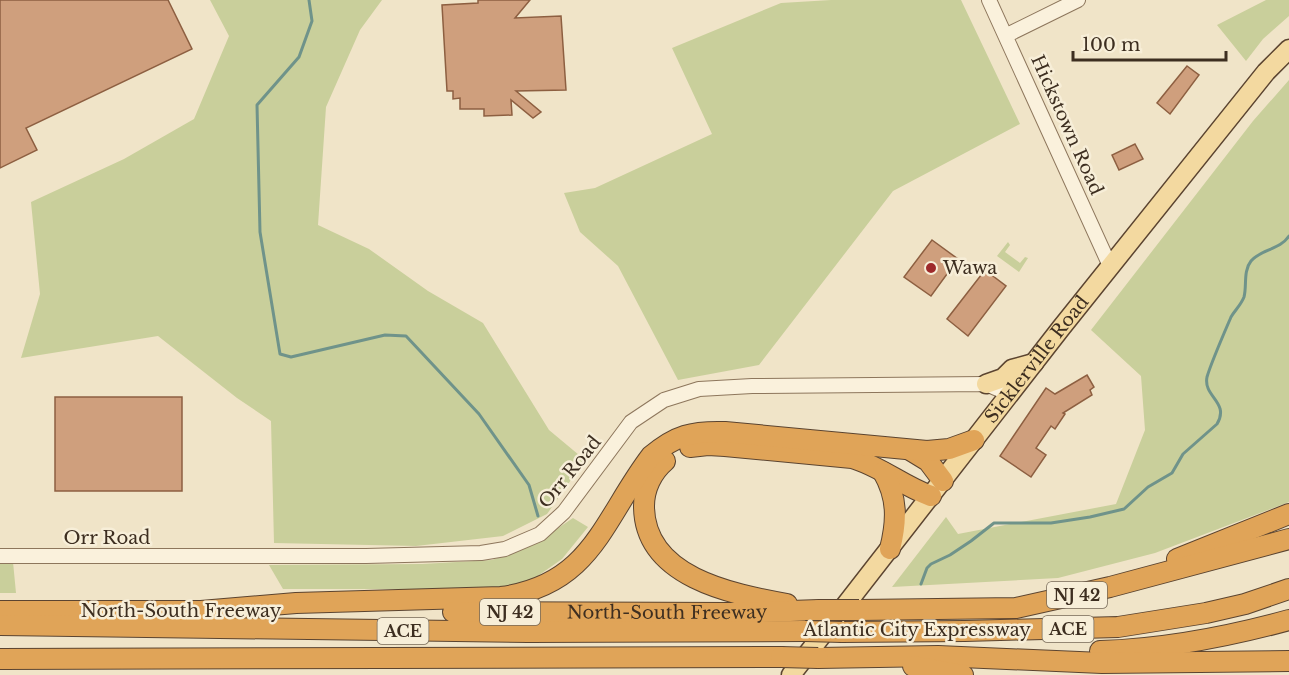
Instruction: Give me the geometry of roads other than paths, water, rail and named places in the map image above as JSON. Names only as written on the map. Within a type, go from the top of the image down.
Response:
[{"type":"highway","points":[[201,611],[296,603],[501,597],[521,595],[535,590],[550,584],[569,571],[587,554],[651,456],[665,444],[682,435],[696,432],[725,432],[938,451],[974,440]]},
{"type":"highway","points":[[819,610],[725,590],[679,569],[663,556],[651,539],[644,520],[644,500],[649,481],[659,466],[682,449],[708,445],[852,458],[863,461],[904,485],[937,488],[928,461],[910,450]]},
{"type":"highway","points":[[883,472],[893,491],[896,510],[890,549]]},
{"type":"highway","points":[[1110,587],[1289,514]]},
{"type":"highway","name":"North-South Freeway","points":[[0,611],[732,614],[819,610],[1016,608],[1110,587],[1289,539]]},
{"type":"highway","name":"Atlantic City Expressway","points":[[0,625],[528,632],[965,631],[1118,627],[1206,613],[1245,604],[1289,589]]},
{"type":"highway","name":"Atlantic City Expressway","points":[[938,656],[1145,648],[1219,637],[1289,620]]},
{"type":"highway","points":[[0,659],[938,656],[1102,663],[1289,661]]},
{"type":"highway","points":[[818,658],[916,666],[963,675]]},
{"type":"main road","name":"Sicklerville Road","points":[[791,675],[1110,266],[1266,72],[1289,49]]},
{"type":"main road","points":[[986,384],[1003,378],[1012,369],[1034,363]]},
{"type":"street","name":"Hickstown Road","points":[[989,0],[1007,35],[1110,266]]},
{"type":"street","points":[[1007,35],[1078,0]]},
{"type":"street","name":"Orr Road","points":[[0,556],[366,556],[481,553],[505,549],[540,534],[564,512],[631,422],[664,400],[699,389],[986,384],[1010,394]]},
{"type":"waterway","points":[[309,0],[312,21],[299,57],[257,105],[260,232],[280,354],[291,357],[385,335],[406,336],[479,414],[529,485],[538,516]]},
{"type":"waterway","points":[[921,584],[931,564],[950,555],[994,523],[1051,523],[1124,509],[1148,487],[1172,473],[1183,454],[1217,424],[1220,416],[1218,405],[1209,390],[1207,377],[1231,317],[1244,297],[1249,265],[1255,257],[1281,244],[1289,236]]},
{"type":"place","name":"Wawa","points":[[931,268]]}]
